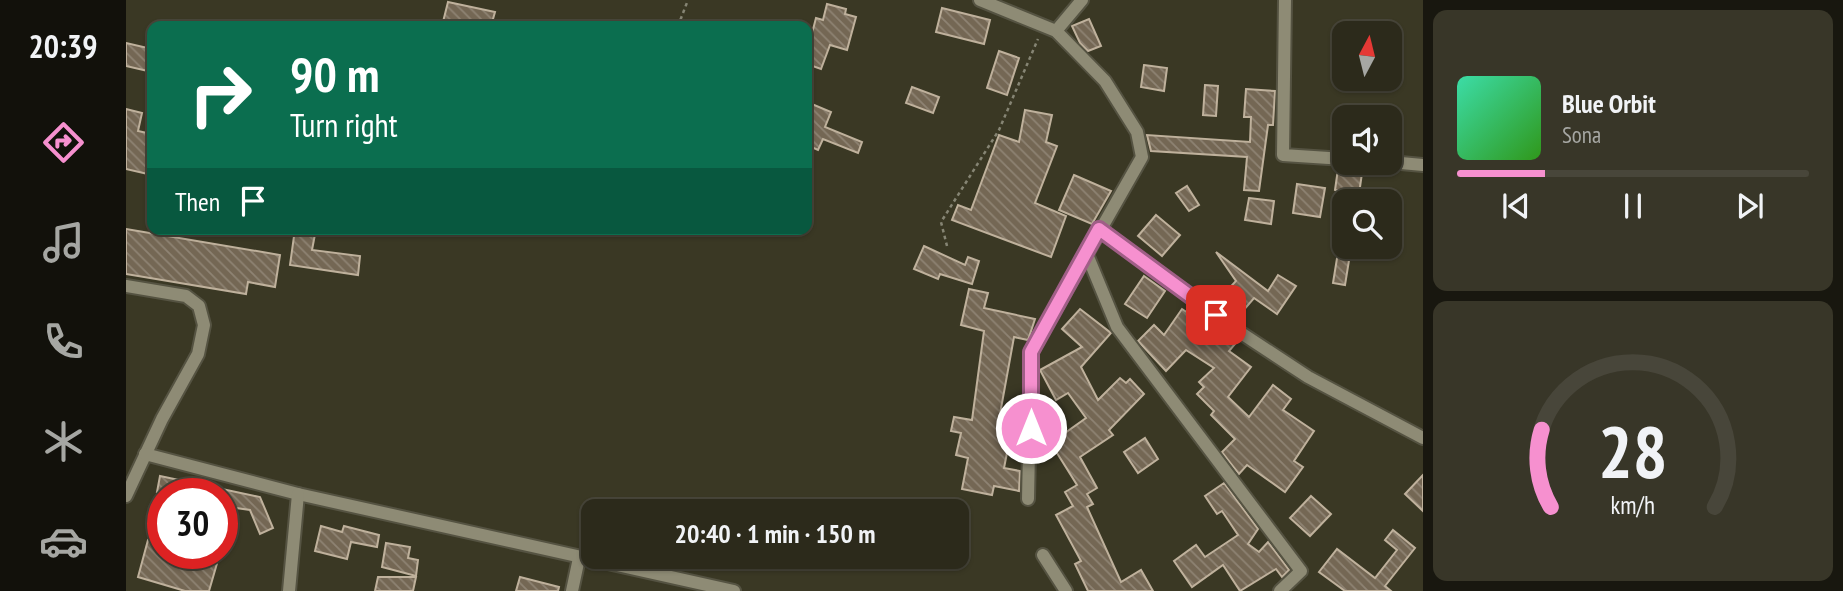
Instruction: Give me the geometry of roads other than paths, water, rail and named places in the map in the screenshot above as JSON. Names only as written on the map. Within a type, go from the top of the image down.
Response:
[{"type":"street","points":[[980,0],[1056,31],[1105,81],[1137,132],[1142,157],[1031,352],[1028,499]]},
{"type":"street","points":[[1056,31],[1082,0]]},
{"type":"street","points":[[1285,0],[1283,155],[1332,158]]},
{"type":"street","points":[[1402,163],[1423,165]]},
{"type":"street","points":[[1099,229],[1235,329],[1308,377],[1423,438]]},
{"type":"street","points":[[1086,252],[1117,327],[1301,571],[1280,591]]},
{"type":"street","points":[[126,286],[186,296],[199,306],[204,324],[198,354],[126,496]]},
{"type":"street","points":[[145,454],[298,494],[734,591]]},
{"type":"street","points":[[289,591],[298,494]]},
{"type":"street","points":[[1043,555],[1066,591]]},
{"type":"street","points":[[572,591],[579,558]]}]
